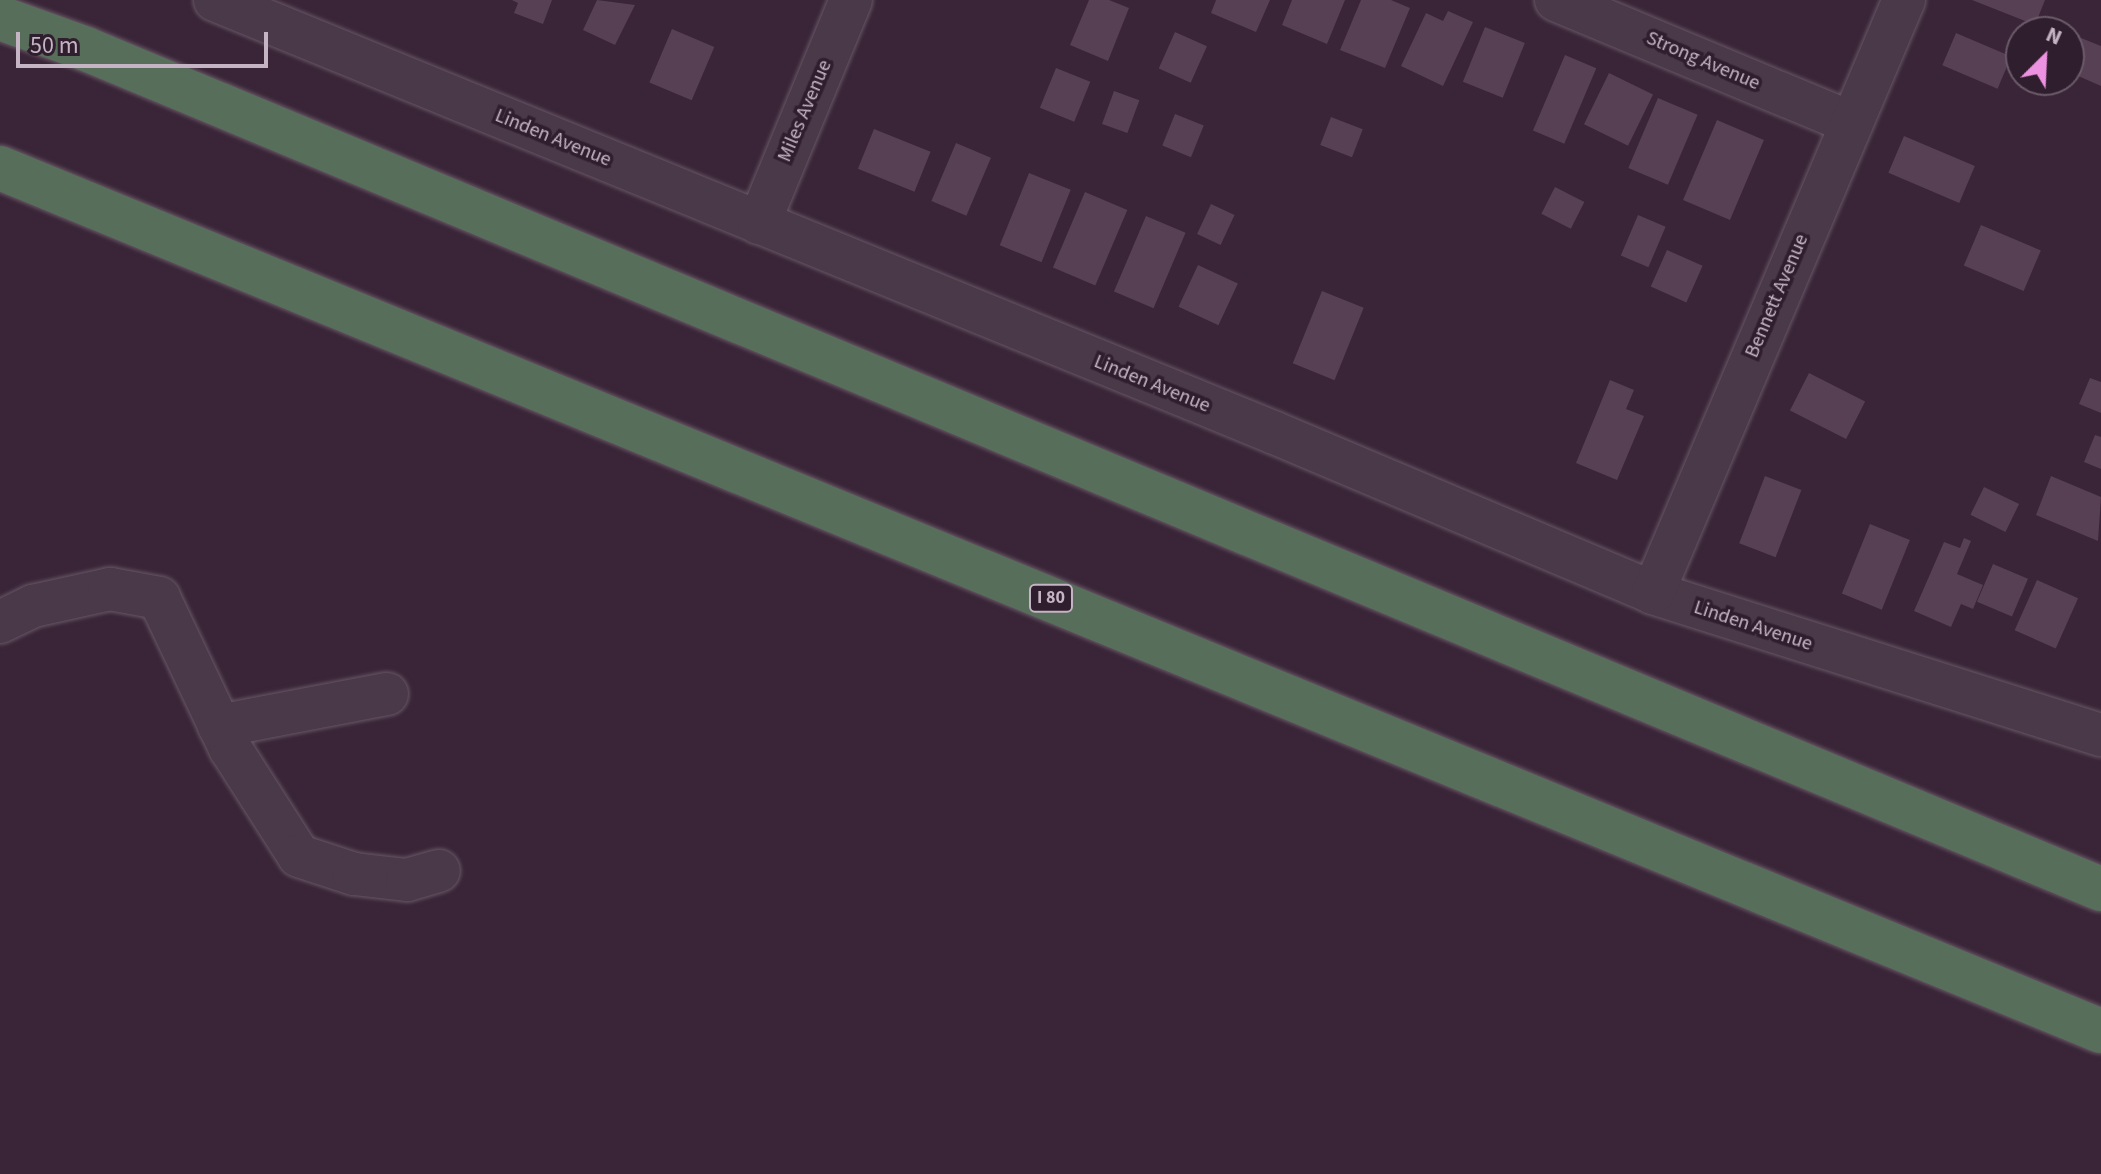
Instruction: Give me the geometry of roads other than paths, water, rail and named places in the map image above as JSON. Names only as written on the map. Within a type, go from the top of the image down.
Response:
[{"type":"highway","points":[[2,0],[86,49]]},
{"type":"highway","points":[[0,18],[86,49],[2101,889]]},
{"type":"highway","name":"I 80","points":[[0,168],[2101,1031]]},
{"type":"street","name":"Linden Avenue","points":[[215,0],[1653,593],[2101,735]]},
{"type":"street","name":"Miles Avenue","points":[[759,223],[851,0]]},
{"type":"street","name":"Strong Avenue","points":[[1556,0],[1851,123]]},
{"type":"street","name":"Bennett Avenue","points":[[1653,593],[1904,0]]},
{"type":"street","points":[[0,622],[33,606],[110,589],[159,598],[219,726],[299,856],[354,874],[407,880],[439,871]]},
{"type":"street","points":[[219,726],[387,694]]}]
